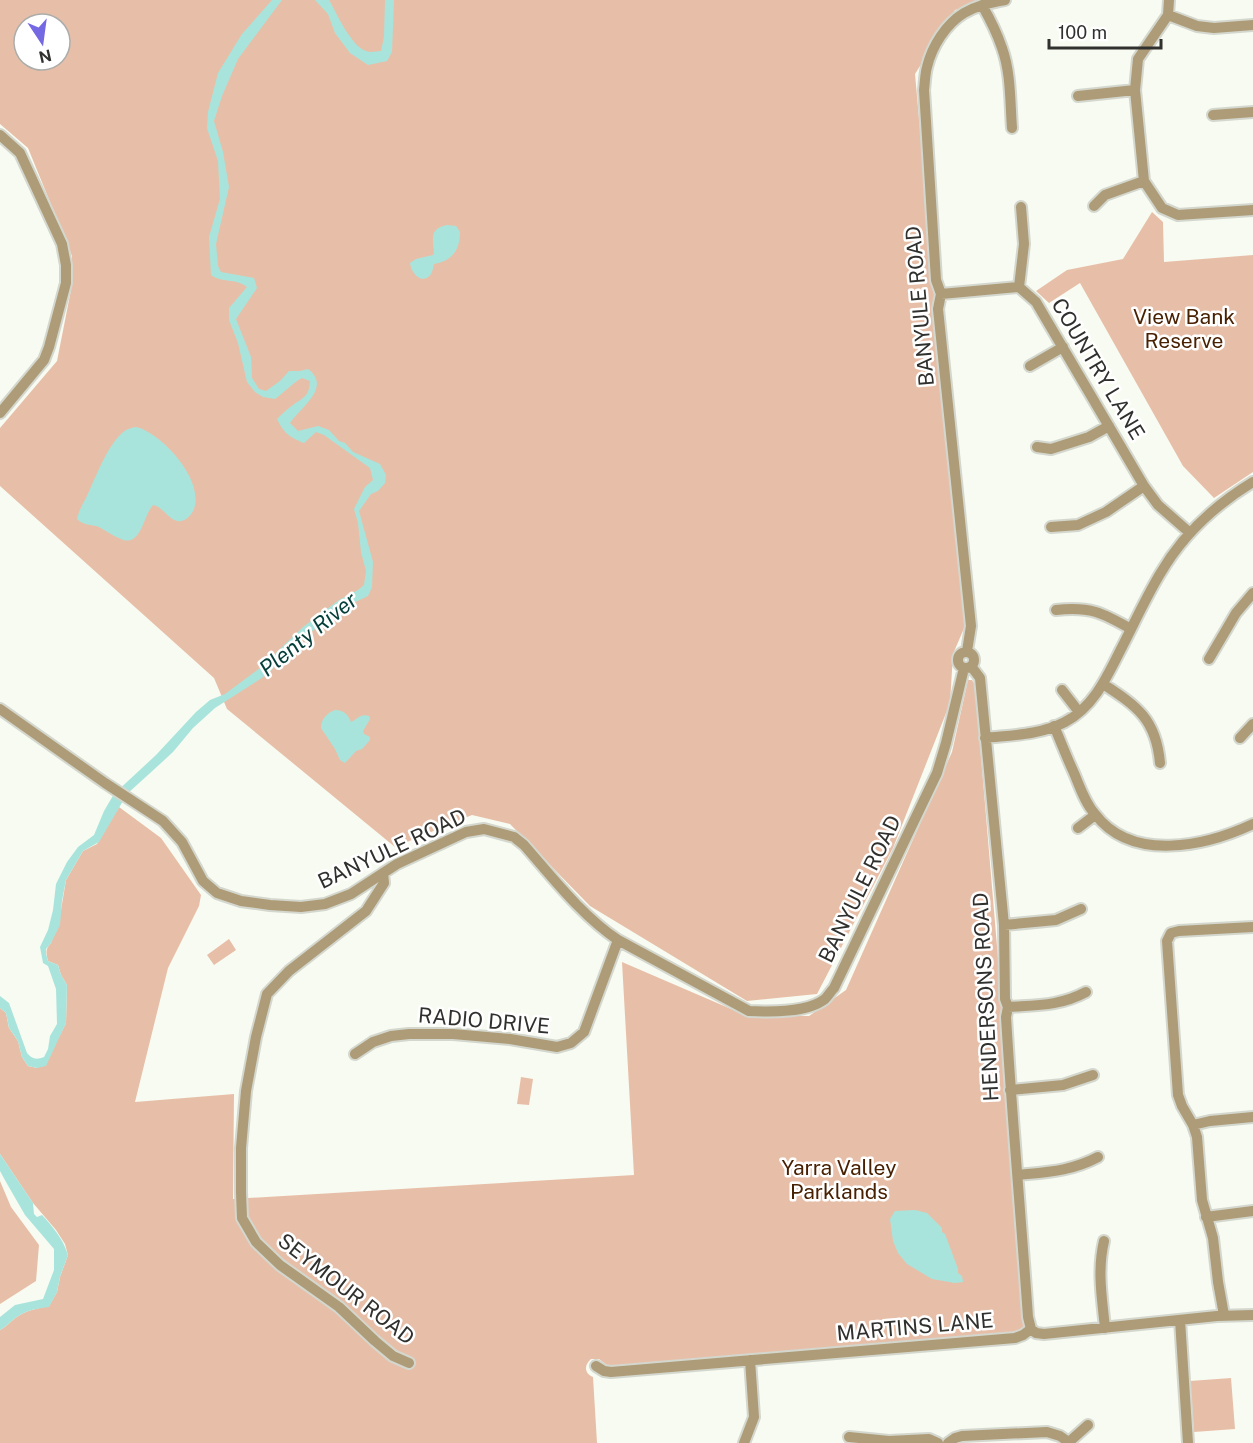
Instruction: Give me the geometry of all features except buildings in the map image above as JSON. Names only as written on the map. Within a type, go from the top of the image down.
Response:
[{"type":"street","name":"BANYULE ROAD","points":[[967,651],[971,626],[938,309],[941,294],[936,280],[924,90],[929,58],[939,38],[952,23],[964,13],[982,5],[1005,0]]},
{"type":"street","points":[[1169,0],[1168,15],[1138,59],[1135,90],[1144,181],[1162,208],[1178,215],[1253,210]]},
{"type":"street","points":[[982,5],[1003,50],[1008,77],[1012,128]]},
{"type":"street","points":[[1168,15],[1197,26],[1214,28],[1253,25]]},
{"type":"street","points":[[1078,96],[1135,90]]},
{"type":"street","points":[[1213,115],[1253,112]]},
{"type":"street","points":[[0,135],[21,153],[62,244],[66,265],[66,283],[44,360],[0,412]]},
{"type":"street","points":[[1094,206],[1105,195],[1144,181]]},
{"type":"street","points":[[941,294],[1019,287],[1024,244],[1021,207]]},
{"type":"street","name":"COUNTRY LANE","points":[[1019,287],[1036,302],[1144,486],[1158,505],[1190,533]]},
{"type":"street","points":[[1030,366],[1063,347]]},
{"type":"street","points":[[1037,447],[1051,449],[1089,437],[1109,426]]},
{"type":"street","points":[[985,738],[1029,734],[1066,721],[1079,712],[1098,693],[1160,573],[1179,546],[1220,505],[1253,482]]},
{"type":"street","points":[[1051,527],[1078,525],[1106,512],[1144,486]]},
{"type":"street","points":[[1209,659],[1236,613],[1253,593]]},
{"type":"street","points":[[1056,610],[1072,608],[1091,610],[1131,629]]},
{"type":"street","name":"HENDERSONS ROAD","points":[[967,651],[974,656],[974,662],[968,667],[980,678],[1004,926],[1010,1090],[1028,1317],[1031,1329]]},
{"type":"street","name":"BANYULE ROAD","points":[[0,709],[163,821],[182,842],[203,881],[217,893],[241,901],[281,906],[301,907],[325,904],[351,894],[398,864],[466,832],[484,829],[514,837],[524,845],[586,914],[618,940],[749,1011],[771,1012],[808,1007],[824,1000],[834,988],[938,773],[968,667]]},
{"type":"street","points":[[1103,684],[1129,701],[1144,716],[1158,743],[1160,763]]},
{"type":"street","points":[[1062,690],[1079,712]]},
{"type":"street","points":[[1240,738],[1253,724]]},
{"type":"street","points":[[1054,726],[1079,785],[1095,815],[1111,830],[1124,837],[1163,846],[1210,839],[1253,825]]},
{"type":"street","points":[[1078,828],[1095,815]]},
{"type":"street","name":"SEYMOUR ROAD","points":[[383,873],[384,883],[366,911],[289,972],[267,994],[246,1091],[241,1148],[242,1218],[256,1242],[280,1266],[339,1307],[393,1356],[409,1363]]},
{"type":"street","points":[[1004,926],[1056,920],[1081,909]]},
{"type":"street","points":[[1225,1315],[1218,1282],[1215,1250],[1202,1200],[1198,1143],[1193,1125],[1182,1106],[1178,1090],[1167,946],[1168,938],[1172,933],[1179,931],[1253,927]]},
{"type":"street","name":"RADIO DRIVE","points":[[355,1054],[373,1042],[391,1036],[409,1034],[453,1034],[510,1039],[556,1047],[572,1043],[584,1032],[618,940]]},
{"type":"street","points":[[1008,1007],[1053,1004],[1086,992]]},
{"type":"street","points":[[1010,1090],[1063,1085],[1093,1075]]},
{"type":"street","points":[[1193,1125],[1253,1117]]},
{"type":"street","points":[[1018,1175],[1070,1169],[1098,1157]]},
{"type":"street","points":[[1207,1220],[1253,1211]]},
{"type":"street","points":[[1104,1241],[1100,1272],[1105,1328]]},
{"type":"street","name":"MARTINS LANE","points":[[596,1366],[611,1372],[1015,1338],[1031,1329],[1040,1334],[1253,1313]]},
{"type":"street","points":[[1180,1320],[1188,1443]]},
{"type":"street","points":[[744,1443],[754,1417],[750,1360]]},
{"type":"street","points":[[948,1443],[962,1436],[1047,1432],[1060,1436],[1070,1443],[1088,1425]]},
{"type":"street","points":[[849,1437],[889,1441],[929,1439],[938,1443]]},
{"type":"green space","points":[[0,0],[990,0],[955,10],[915,74],[965,626],[953,654],[950,703],[893,848],[817,994],[747,1001],[590,906],[510,824],[472,815],[395,847],[227,709],[214,678],[0,486],[0,428],[57,361],[71,290],[72,256],[28,148],[0,124]]},
{"type":"green space","name":"View Bank Reserve","points":[[1152,212],[1163,222],[1164,262],[1253,255],[1253,472],[1214,498],[1183,466],[1080,283],[1049,303],[1036,291],[1067,270],[1123,259]]},
{"type":"green space","name":"Yarra Valley Parklands","points":[[968,680],[972,680],[975,685],[1000,982],[1023,1331],[985,1337],[608,1366],[599,1359],[591,1359],[586,1369],[593,1377],[597,1443],[0,1443],[0,1330],[23,1313],[49,1306],[57,1292],[68,1255],[65,1244],[56,1230],[33,1203],[0,1154],[0,1008],[6,1013],[9,1028],[18,1041],[22,1057],[28,1066],[37,1068],[66,1023],[67,985],[58,965],[48,961],[46,953],[61,910],[66,880],[83,851],[97,844],[119,807],[161,838],[201,895],[199,906],[168,968],[135,1102],[234,1094],[233,1199],[634,1175],[622,962],[745,1015],[809,1016],[846,990],[952,752]]},
{"type":"green space","points":[[229,939],[236,950],[214,965],[207,955]]},
{"type":"green space","points":[[521,1077],[533,1079],[529,1105],[517,1104]]},
{"type":"green space","points":[[0,1181],[11,1207],[39,1245],[36,1281],[0,1304]]},
{"type":"green space","points":[[1231,1378],[1235,1429],[1194,1432],[1190,1381]]},
{"type":"water","name":"Plenty River","points":[[272,0],[282,0],[238,59],[214,121],[223,152],[229,187],[216,244],[218,266],[221,272],[254,278],[257,288],[236,319],[251,357],[252,378],[259,389],[266,391],[289,371],[308,369],[315,376],[316,390],[290,423],[298,431],[318,426],[329,430],[353,452],[380,464],[386,475],[385,483],[378,491],[371,494],[359,511],[373,562],[372,587],[368,596],[325,620],[285,655],[268,674],[215,708],[193,728],[173,752],[127,794],[99,842],[83,851],[66,880],[60,925],[46,949],[48,961],[58,965],[67,985],[66,1023],[46,1066],[37,1068],[28,1066],[22,1057],[18,1041],[9,1028],[6,1013],[0,1008],[0,996],[9,1003],[27,1053],[34,1058],[44,1057],[50,1036],[57,1024],[56,989],[48,966],[43,963],[40,947],[48,930],[56,884],[78,847],[94,835],[114,794],[210,700],[225,694],[260,668],[303,627],[339,600],[364,585],[366,571],[354,509],[365,487],[373,480],[370,468],[324,435],[316,432],[304,443],[285,431],[277,419],[305,396],[310,381],[302,378],[275,399],[263,397],[255,392],[247,382],[238,343],[229,320],[229,308],[247,287],[238,282],[219,279],[211,275],[209,237],[220,199],[218,161],[207,128],[208,112],[218,73],[242,34]]},
{"type":"water","points":[[315,0],[329,0],[355,43],[360,48],[372,52],[381,51],[384,37],[385,0],[394,0],[392,52],[387,61],[368,65],[350,53],[335,33],[328,14]]},
{"type":"water","points":[[447,225],[456,226],[460,232],[457,249],[446,260],[434,264],[428,277],[424,279],[418,277],[410,263],[416,259],[433,255],[433,235],[437,229]]},
{"type":"water","points":[[136,427],[158,439],[180,461],[189,475],[196,501],[192,513],[181,521],[174,520],[153,505],[141,530],[128,541],[77,519],[110,448],[124,432]]},
{"type":"water","points":[[335,710],[345,713],[351,722],[363,715],[369,716],[370,719],[363,731],[370,737],[370,740],[345,763],[340,760],[321,728],[325,717]]},
{"type":"water","points":[[0,1154],[33,1203],[34,1214],[37,1217],[42,1215],[50,1224],[61,1239],[68,1255],[57,1292],[49,1307],[23,1313],[0,1330],[0,1317],[15,1305],[43,1299],[54,1270],[54,1249],[25,1215],[6,1182],[0,1171]]},
{"type":"water","points":[[915,1210],[927,1213],[942,1228],[963,1282],[932,1279],[907,1264],[898,1253],[893,1241],[890,1219],[895,1211]]}]
